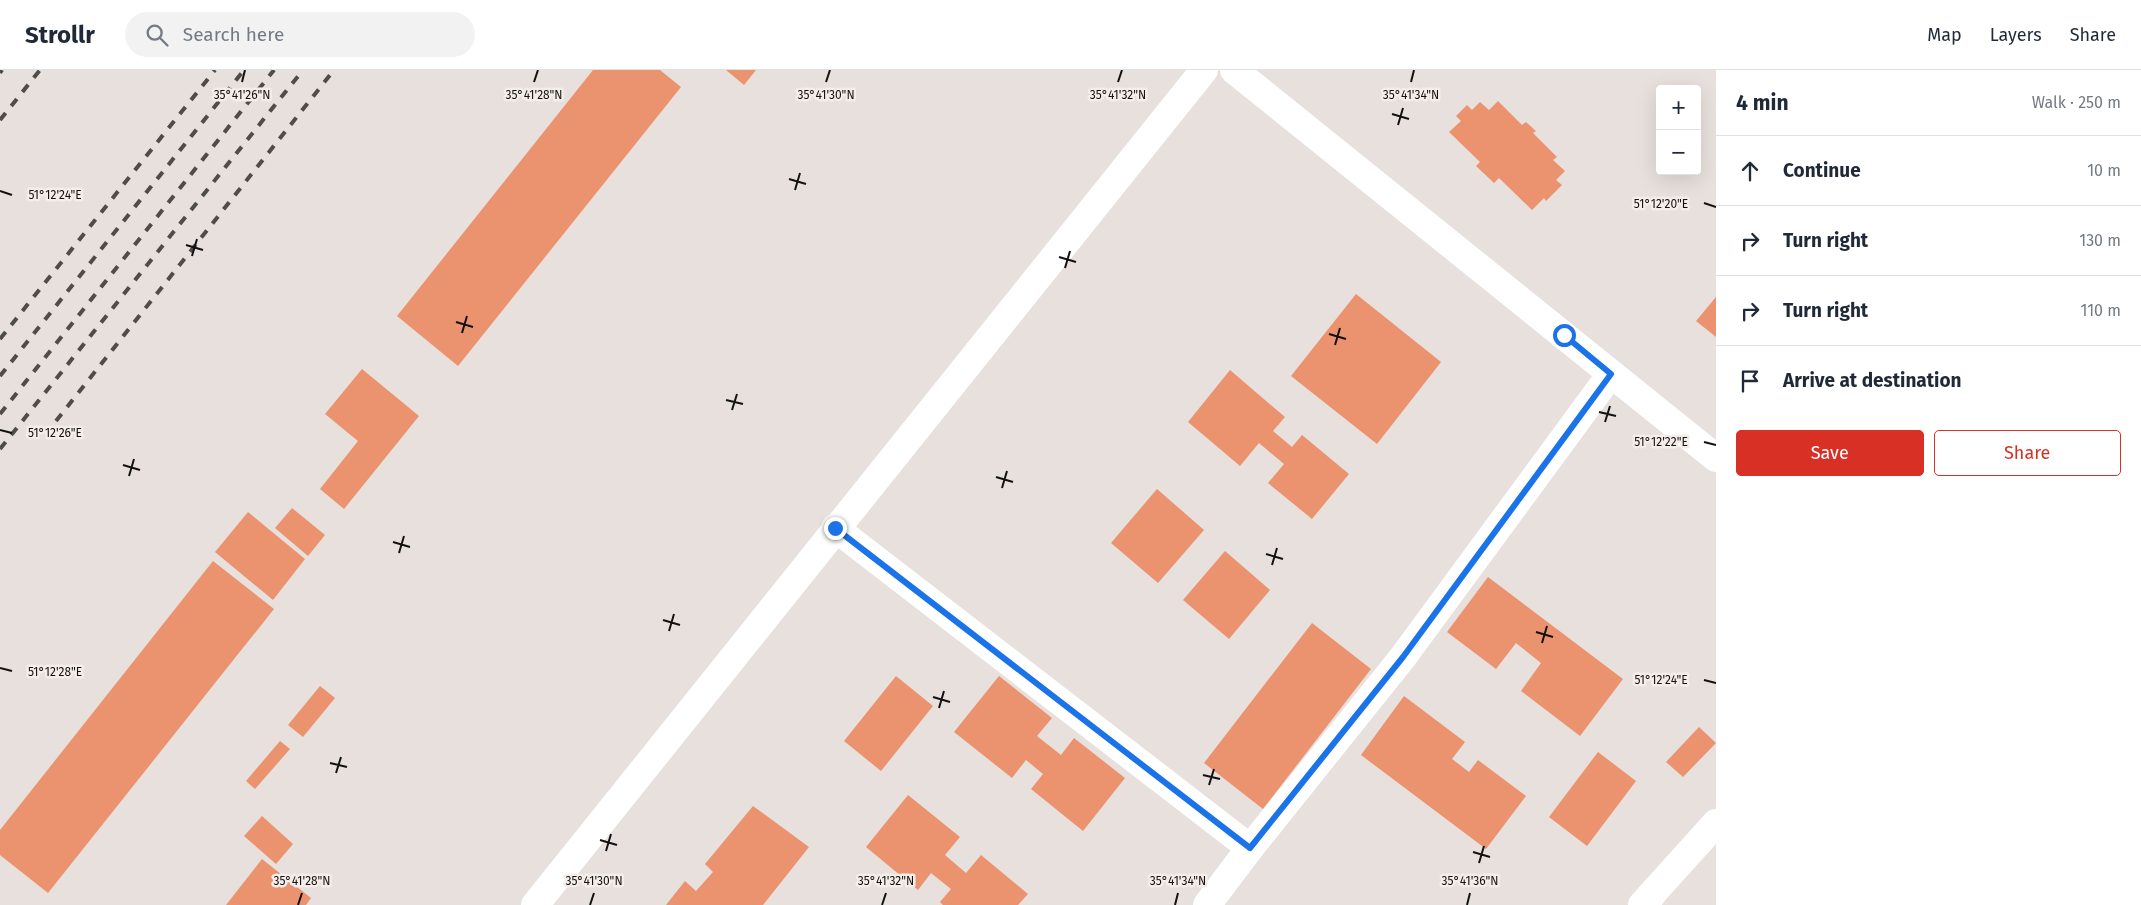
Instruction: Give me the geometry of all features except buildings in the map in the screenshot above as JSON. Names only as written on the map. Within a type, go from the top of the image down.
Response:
[{"type":"street","points":[[535,905],[835,528],[1204,70]]},
{"type":"street","points":[[1234,70],[1716,458]]},
{"type":"street","points":[[1207,905],[1250,848],[1403,657],[1611,374]]},
{"type":"street","points":[[835,528],[1250,848]]},
{"type":"street","points":[[1647,901],[1716,823]]},
{"type":"railway","points":[[0,120],[40,70]]},
{"type":"railway","points":[[0,339],[215,70]]},
{"type":"railway","points":[[0,376],[244,70]]},
{"type":"railway","points":[[0,414],[274,70]]},
{"type":"railway","points":[[0,449],[303,70]]},
{"type":"railway","points":[[56,421],[334,70]]},
{"type":"route","points":[[835,528],[1250,848],[1403,657],[1611,374],[1564,335]]}]
